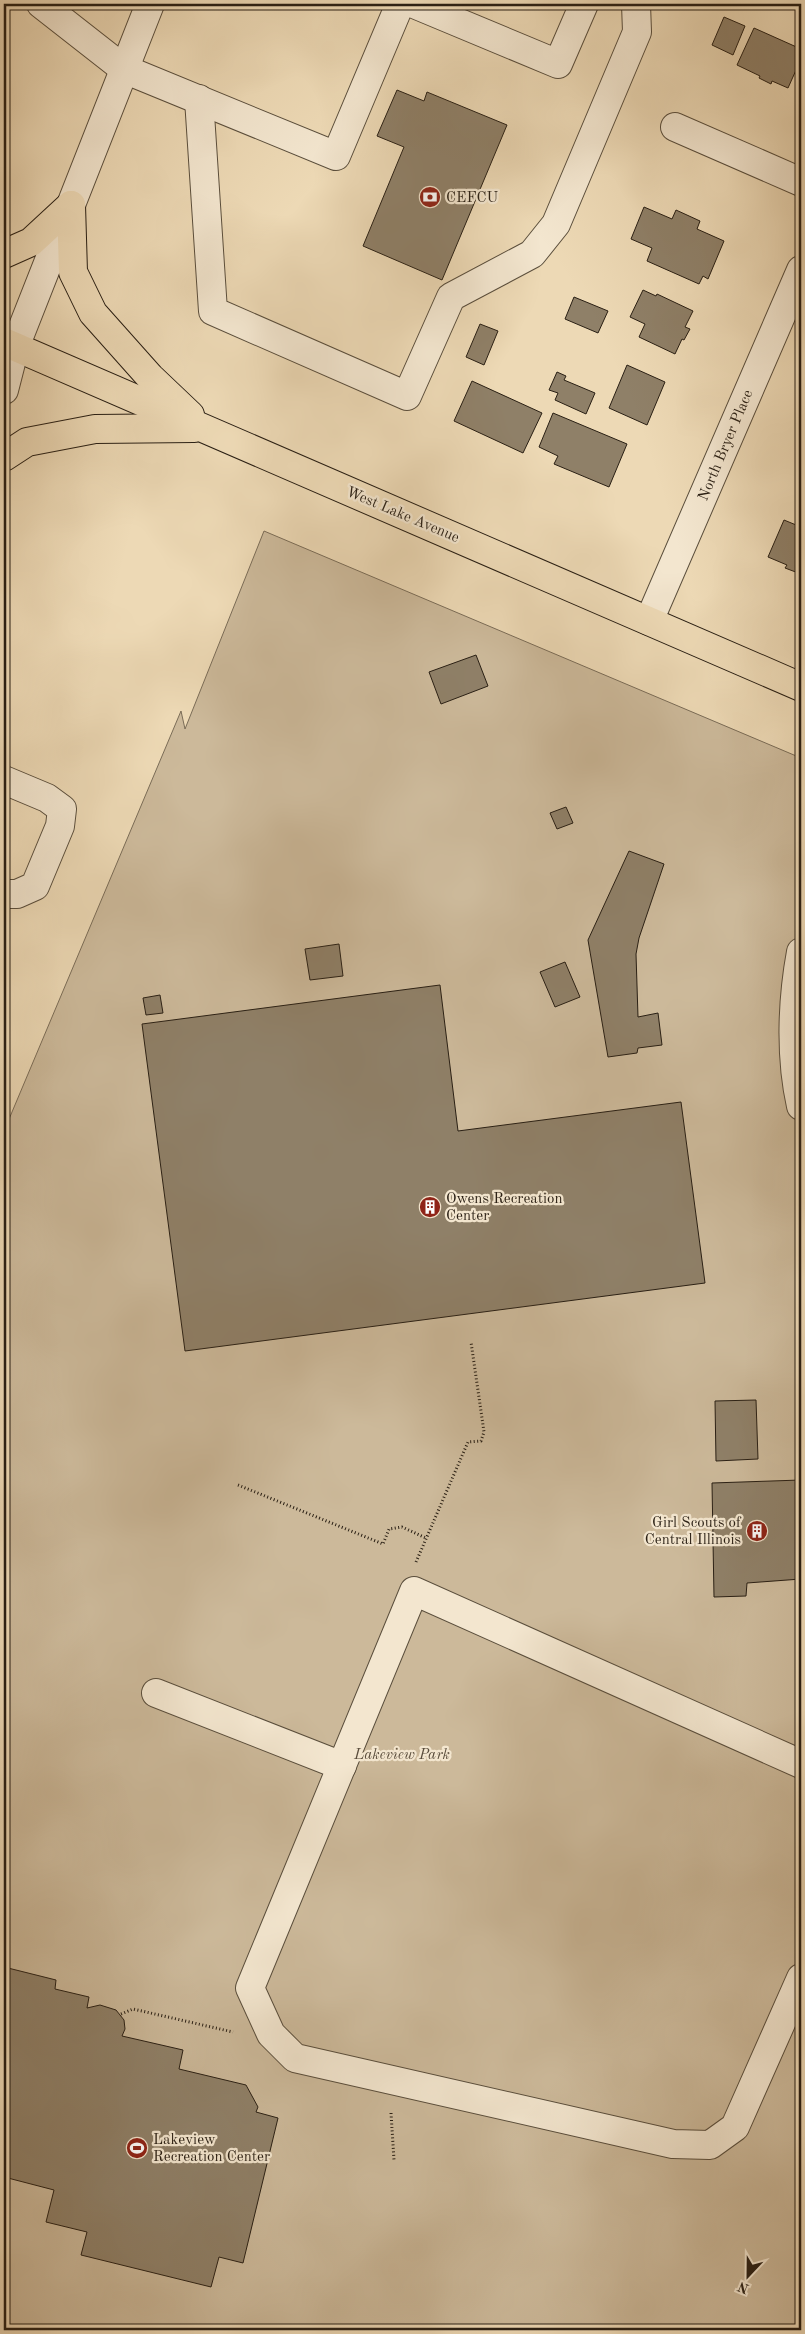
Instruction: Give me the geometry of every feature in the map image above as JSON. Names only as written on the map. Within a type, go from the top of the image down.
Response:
[{"type":"main road","points":[[4,254],[31,242],[71,205]]},
{"type":"main road","points":[[71,205],[73,272],[93,313],[150,377],[204,428]]},
{"type":"main road","name":"West Lake Avenue","points":[[8,349],[204,428],[801,687]]},
{"type":"main road","points":[[4,457],[27,442],[95,429],[204,428]]},
{"type":"street","points":[[42,4],[124,69],[336,156],[400,4]]},
{"type":"street","points":[[4,390],[8,349],[71,205],[150,4]]},
{"type":"street","points":[[414,4],[558,64],[584,4]]},
{"type":"street","points":[[198,99],[214,311],[407,396],[451,297],[532,254],[556,224],[637,32],[636,4]]},
{"type":"street","points":[[675,127],[801,182]]},
{"type":"street","name":"North Bryer Place","points":[[649,621],[801,270]]},
{"type":"street","points":[[4,780],[47,798],[62,809],[60,826],[35,886],[18,894],[4,894]]},
{"type":"street","points":[[801,952],[794,992],[796,1086],[801,1106]]},
{"type":"street","points":[[801,1764],[414,1591],[250,1988],[271,2034],[295,2058],[673,2144],[710,2145],[735,2127],[801,1978]]},
{"type":"street","points":[[156,1693],[342,1766]]},
{"type":"path","points":[[423,1545],[468,1442],[481,1442],[484,1432],[471,1342]]},
{"type":"path","points":[[238,1485],[383,1544],[389,1529],[402,1527],[426,1538]]},
{"type":"path","points":[[121,2014],[133,2009],[233,2032]]},
{"type":"path","points":[[391,2113],[394,2160]]},
{"type":"green space","name":"Lakeview Park","points":[[264,531],[801,758],[801,2330],[4,2330],[4,1131],[181,711],[185,729]]},
{"type":"building","points":[[724,17],[745,26],[733,55],[712,45]]},
{"type":"building","points":[[754,28],[801,49],[801,59],[788,88],[772,81],[771,84],[759,78],[760,76],[737,65]]},
{"type":"building","name":"CEFCU","points":[[397,90],[424,101],[427,92],[507,125],[442,280],[363,246],[404,147],[377,136]]},
{"type":"building","points":[[644,207],[672,219],[676,210],[700,221],[697,229],[724,241],[708,279],[703,276],[699,284],[647,261],[652,248],[631,239]]},
{"type":"building","points":[[643,290],[656,296],[657,294],[693,311],[685,327],[690,329],[684,340],[682,339],[675,354],[639,337],[645,324],[630,317]]},
{"type":"building","points":[[574,297],[608,311],[598,333],[565,319]]},
{"type":"building","points":[[480,324],[498,331],[484,365],[466,357]]},
{"type":"building","points":[[627,365],[665,382],[647,425],[609,408]]},
{"type":"building","points":[[557,372],[566,376],[564,380],[595,393],[586,414],[555,400],[558,393],[549,390]]},
{"type":"building","points":[[472,381],[542,413],[523,453],[454,421]]},
{"type":"building","points":[[553,413],[627,444],[609,487],[554,464],[558,456],[539,447]]},
{"type":"building","points":[[784,520],[801,527],[801,574],[785,568],[787,565],[768,557]]},
{"type":"building","points":[[476,655],[488,686],[441,704],[429,672]]},
{"type":"building","points":[[566,807],[573,823],[557,829],[550,813]]},
{"type":"building","points":[[629,851],[664,864],[639,938],[636,954],[638,1017],[658,1013],[662,1045],[638,1048],[637,1053],[608,1057],[588,940]]},
{"type":"building","points":[[339,944],[343,976],[310,980],[305,949]]},
{"type":"building","points":[[565,962],[580,997],[555,1007],[540,972]]},
{"type":"building","name":"Owens Recreation Center","points":[[440,985],[458,1131],[681,1102],[705,1283],[185,1351],[142,1024]]},
{"type":"building","points":[[160,995],[163,1013],[146,1015],[143,998]]},
{"type":"building","points":[[756,1400],[758,1459],[716,1461],[715,1401]]},
{"type":"building","name":"Girl Scouts of Central Illinois","points":[[801,1480],[801,1579],[747,1583],[746,1596],[714,1597],[712,1483]]},
{"type":"building","name":"Lakeview Recreation Center","points":[[4,1967],[56,1980],[55,1989],[89,1997],[87,2008],[100,2005],[116,2010],[124,2020],[125,2029],[122,2036],[183,2050],[179,2069],[246,2085],[258,2107],[256,2112],[278,2118],[243,2263],[219,2257],[211,2287],[81,2255],[87,2232],[46,2222],[54,2190],[4,2177]]},
{"type":"place","name":"CEFCU","points":[[430,197]]},
{"type":"place","name":"Owens Recreation Center","points":[[430,1207]]},
{"type":"place","name":"Girl Scouts of Central Illinois","points":[[757,1531]]},
{"type":"place","name":"Lakeview Recreation Center","points":[[137,2148]]}]
